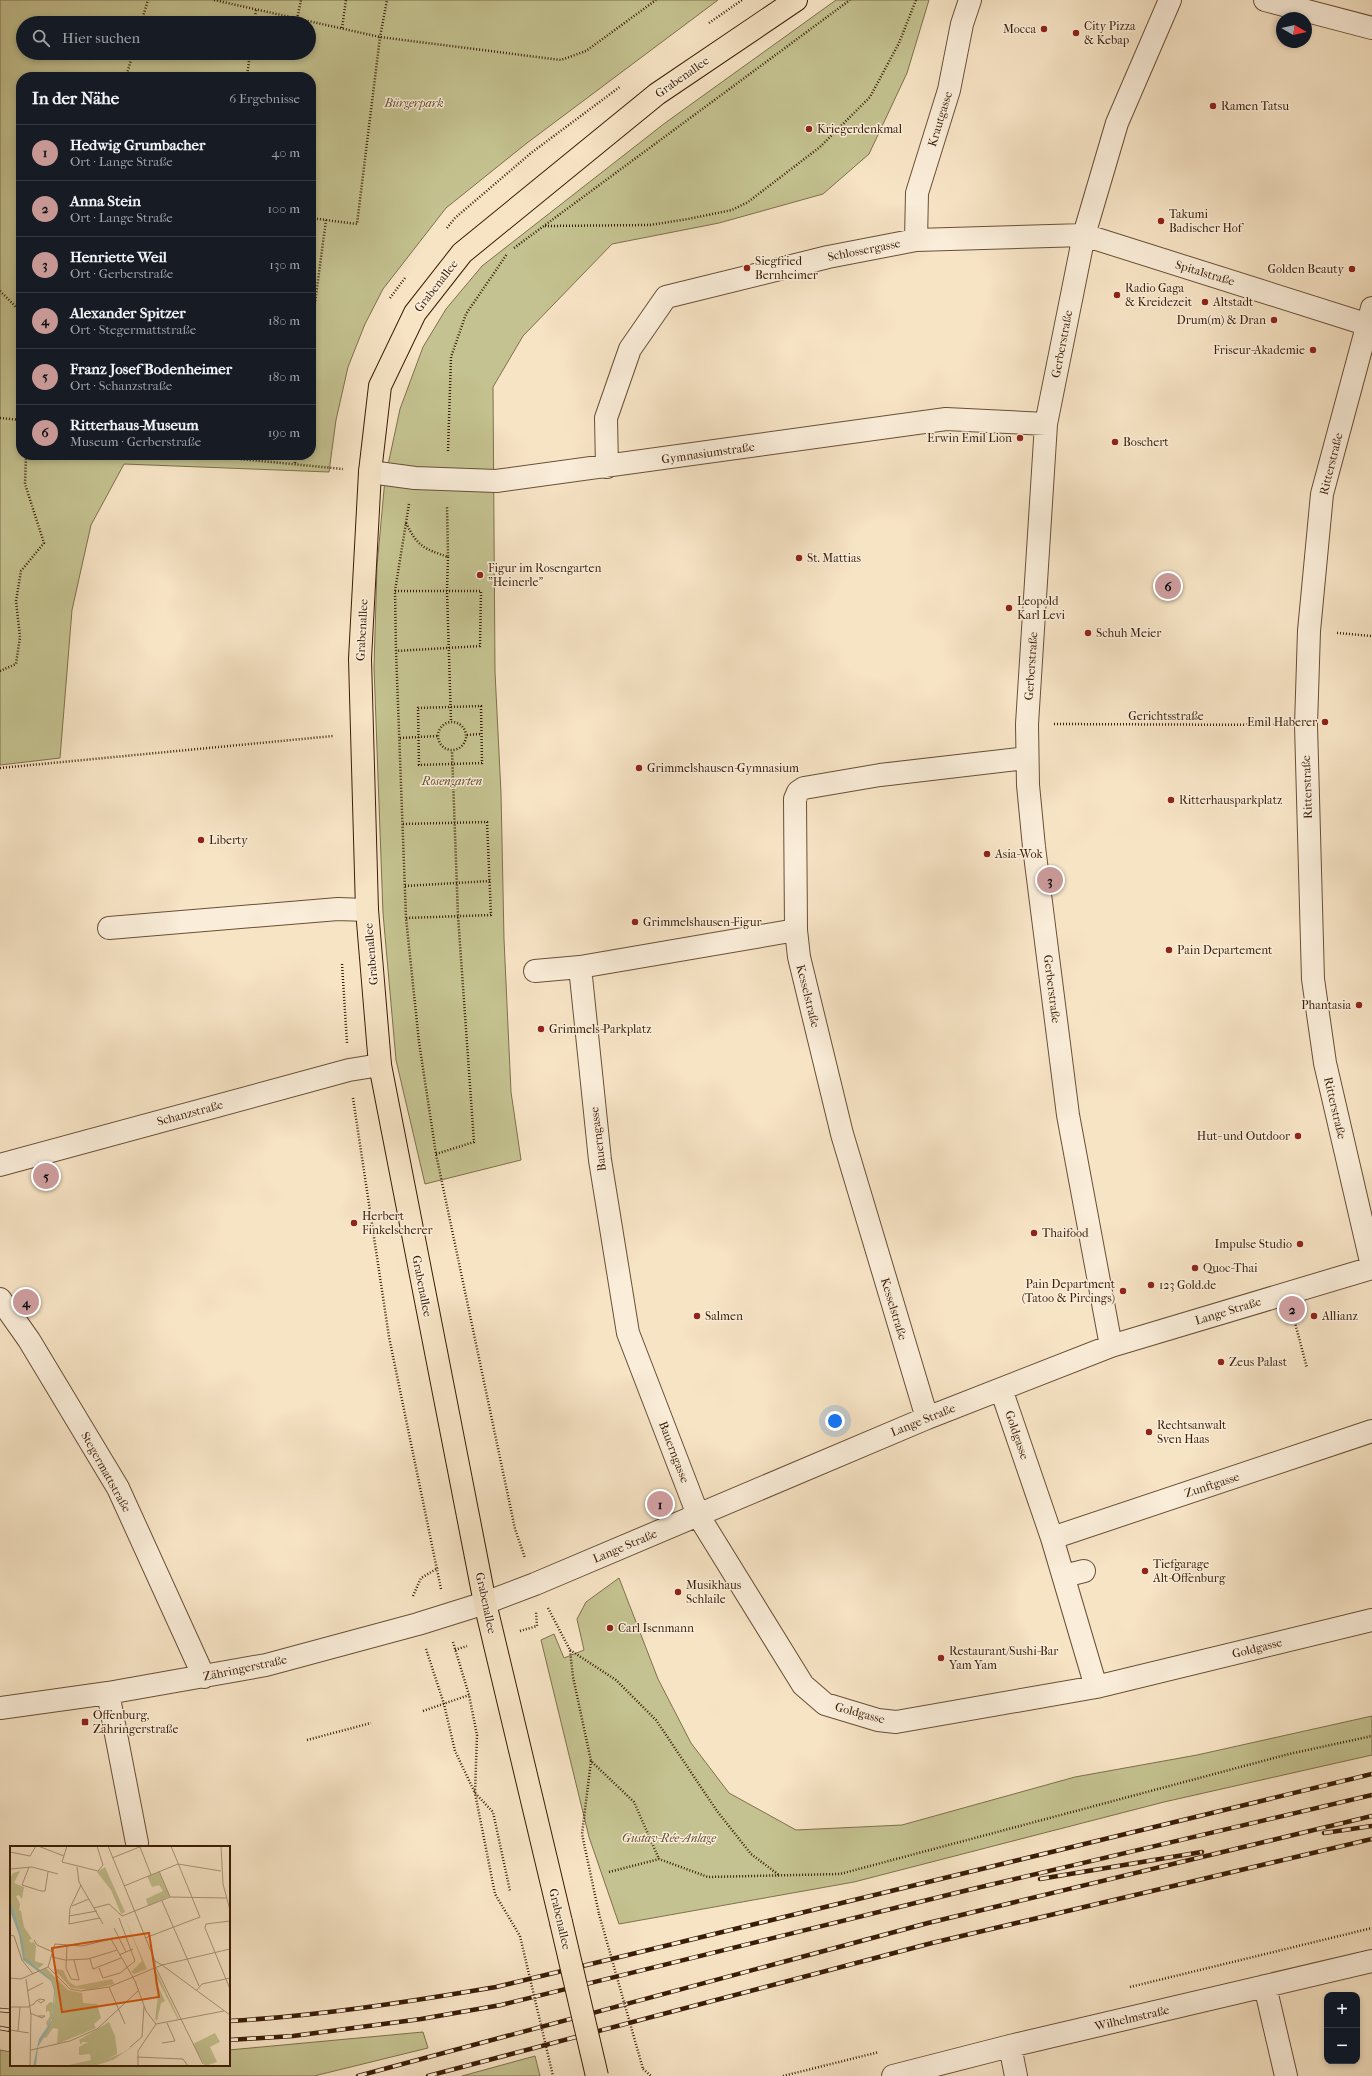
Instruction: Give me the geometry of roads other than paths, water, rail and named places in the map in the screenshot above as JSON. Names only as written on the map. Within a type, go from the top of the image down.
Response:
[{"type":"main road","name":"Grabenallee","points":[[597,2076],[485,1603],[380,1065],[367,910],[360,659],[370,472],[380,386],[414,313],[462,253],[657,94],[796,0]]},
{"type":"street","name":"Krautgasse","points":[[916,240],[917,193],[949,90],[962,24],[970,0]]},
{"type":"street","name":"Gerberstraße","points":[[1111,1346],[1068,1115],[1034,847],[1027,758],[1027,724],[1046,424],[1084,235],[1117,123],[1170,0]]},
{"type":"street","points":[[1265,0],[1299,4],[1372,28]]},
{"type":"street","name":"Schlossergasse","points":[[606,467],[606,418],[630,349],[666,297],[828,257],[916,240],[1084,235]]},
{"type":"street","name":"Spitalstraße","points":[[1084,235],[1370,319]]},
{"type":"street","name":"Ritterstraße","points":[[1370,319],[1322,494],[1309,631],[1306,725],[1313,979],[1324,1064],[1372,1267]]},
{"type":"street","name":"Gymnasiumstraße","points":[[370,472],[415,478],[496,481],[946,419],[1046,424]]},
{"type":"street","name":"Kesselstraße","points":[[927,1418],[842,1134],[799,957],[796,930],[795,799],[798,792],[804,788],[880,775],[1027,758]]},
{"type":"street","points":[[109,928],[338,909],[367,910]]},
{"type":"street","points":[[535,971],[580,967],[796,930]]},
{"type":"street","name":"Bauerngasse","points":[[580,967],[600,1160],[628,1333],[698,1515]]},
{"type":"street","name":"Schanzstraße","points":[[0,1165],[349,1070],[380,1065]]},
{"type":"street","name":"Lange Straße","points":[[485,1603],[535,1584],[927,1418],[1111,1346],[1372,1267]]},
{"type":"street","name":"Stegermattstraße","points":[[0,1299],[29,1340],[118,1488],[204,1677]]},
{"type":"street","name":"Goldgasse","points":[[1001,1389],[1052,1538],[1074,1573],[1096,1687]]},
{"type":"street","name":"Zunftgasse","points":[[1052,1538],[1372,1431]]},
{"type":"street","name":"Goldgasse","points":[[698,1515],[802,1685],[825,1704],[878,1720],[896,1722],[1096,1687],[1372,1620]]},
{"type":"street","name":"Zähringerstraße","points":[[0,1708],[108,1693],[266,1665],[485,1603]]},
{"type":"street","points":[[108,1693],[136,1843]]},
{"type":"street","name":"Wilhelmstraße","points":[[893,2076],[1010,2046],[1372,1961]]},
{"type":"street","points":[[1265,1986],[1286,2076]]},
{"type":"street","points":[[1010,2046],[1016,2076]]},
{"type":"railway","points":[[230,2021],[330,2012],[496,1987],[1372,1774]]},
{"type":"railway","points":[[230,2040],[293,2036],[421,2019],[501,2005],[964,1891],[1372,1795]]},
{"type":"railway","points":[[358,2076],[928,1923],[1372,1816]]},
{"type":"railway","points":[[1324,1833],[1372,1826]]},
{"type":"railway","points":[[428,2076],[932,1943],[1372,1839]]},
{"type":"railway","points":[[1040,1879],[1202,1852]]},
{"type":"railway","points":[[0,2010],[10,2011]]},
{"type":"railway","points":[[0,2028],[10,2030]]},
{"type":"place","name":"Mocca","points":[[1044,29]]},
{"type":"place","name":"City Pizza & Kebap","points":[[1076,33]]},
{"type":"place","name":"Ramen Tatsu","points":[[1213,106]]},
{"type":"place","name":"Kriegerdenkmal","points":[[809,129]]},
{"type":"place","name":"Takumi Badischer Hof","points":[[1161,221]]},
{"type":"place","name":"Siegfried Bernheimer","points":[[747,268]]},
{"type":"place","name":"Golden Beauty","points":[[1352,269]]},
{"type":"place","name":"Radio Gaga & Kreidezeit","points":[[1117,295]]},
{"type":"place","name":"Altstadt","points":[[1205,302]]},
{"type":"place","name":"Drum(m) & Dran","points":[[1274,320]]},
{"type":"place","name":"Friseur-Akademie","points":[[1313,350]]},
{"type":"place","name":"Erwin Emil Lion","points":[[1020,438]]},
{"type":"place","name":"Boschert","points":[[1115,442]]},
{"type":"place","name":"St. Mattias","points":[[799,558]]},
{"type":"place","name":"Figur im Rosengarten \"Heinerle\"","points":[[480,575]]},
{"type":"place","name":"Ritterhaus-Museum","points":[[1168,586]]},
{"type":"place","name":"Leopold Karl Levi","points":[[1009,608]]},
{"type":"place","name":"Schuh Meier","points":[[1088,633]]},
{"type":"place","name":"Emil Haberer","points":[[1325,722]]},
{"type":"place","name":"Grimmelshausen-Gymnasium","points":[[639,768]]},
{"type":"place","name":"Ritterhausparkplatz","points":[[1171,800]]},
{"type":"place","name":"Liberty","points":[[201,840]]},
{"type":"place","name":"Asia-Wok","points":[[987,854]]},
{"type":"place","name":"Henriette Weil","points":[[1050,880]]},
{"type":"place","name":"Grimmelshausen-Figur","points":[[635,922]]},
{"type":"place","name":"Pain Departement","points":[[1169,950]]},
{"type":"place","name":"Phantasia","points":[[1359,1005]]},
{"type":"place","name":"Grimmels-Parkplatz","points":[[541,1029]]},
{"type":"place","name":"Hut- und Outdoor","points":[[1298,1136]]},
{"type":"place","name":"Franz Josef Bodenheimer","points":[[46,1176]]},
{"type":"place","name":"Herbert Finkelscherer","points":[[354,1223]]},
{"type":"place","name":"Thaifood","points":[[1034,1233]]},
{"type":"place","name":"Impulse Studio","points":[[1300,1244]]},
{"type":"place","name":"Quoc-Thai","points":[[1195,1268]]},
{"type":"place","name":"123 Gold.de","points":[[1151,1285]]},
{"type":"place","name":"Pain Department (Tatoo & Pircings)","points":[[1123,1291]]},
{"type":"place","name":"Alexander Spitzer","points":[[26,1302]]},
{"type":"place","name":"Anna Stein","points":[[1292,1309]]},
{"type":"place","name":"Salmen","points":[[697,1316]]},
{"type":"place","name":"Allianz","points":[[1314,1316]]},
{"type":"place","name":"Zeus Palast","points":[[1221,1362]]},
{"type":"place","name":"Rechtsanwalt Sven Haas","points":[[1149,1432]]},
{"type":"place","name":"Hedwig Grumbacher","points":[[660,1504]]},
{"type":"place","name":"Tiefgarage Alt-Offenburg","points":[[1145,1571]]},
{"type":"place","name":"Musikhaus Schlaile","points":[[678,1592]]},
{"type":"place","name":"Carl Isenmann","points":[[610,1628]]},
{"type":"place","name":"Restaurant/Sushi-Bar Yam Yam","points":[[941,1658]]},
{"type":"place","name":"Offenburg, Zähringerstraße","points":[[85,1722]]},
{"type":"park label","name":"Bürgerpark","points":[[414,103]]},
{"type":"park label","name":"Rosengarten","points":[[452,781]]},
{"type":"park label","name":"Gustav-Rée-Anlage","points":[[669,1838]]}]
